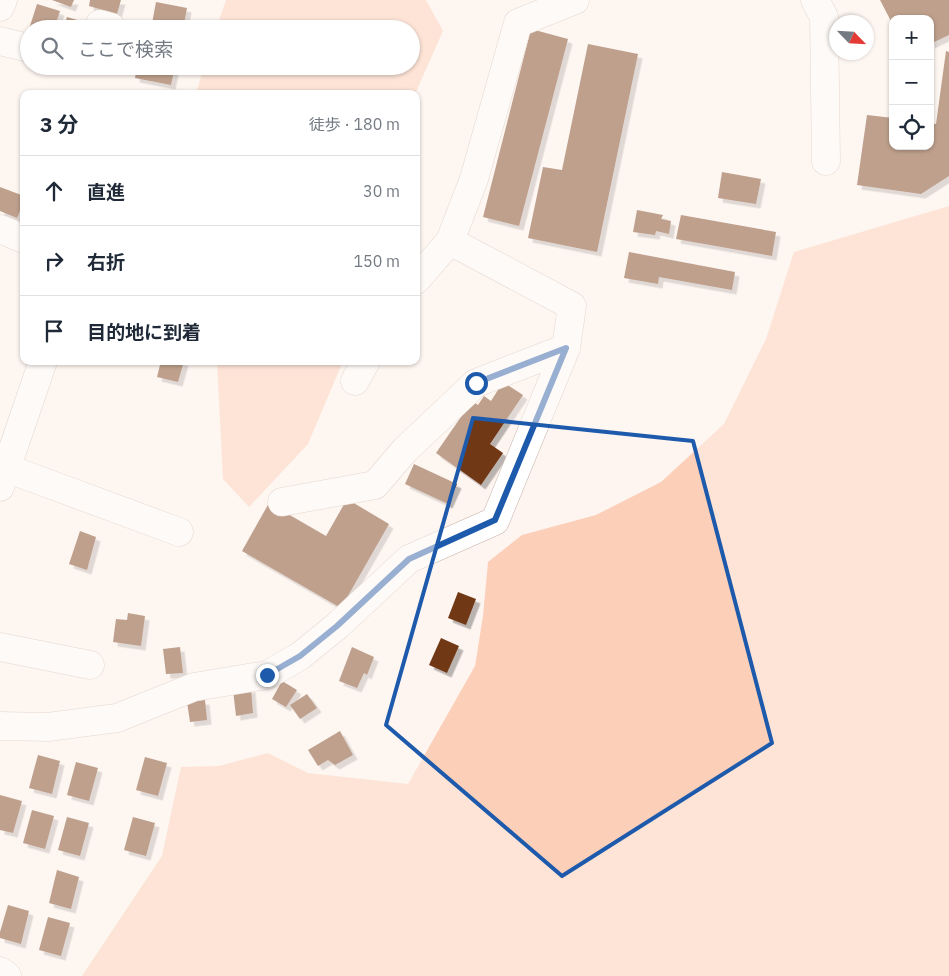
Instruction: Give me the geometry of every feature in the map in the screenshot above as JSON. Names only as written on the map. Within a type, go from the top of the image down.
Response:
[{"type":"street","points":[[0,7],[2,0]]},
{"type":"street","points":[[420,275],[450,241],[474,179],[518,23],[575,0]]},
{"type":"street","points":[[815,0],[824,17],[826,162]]},
{"type":"street","points":[[0,41],[20,46]]},
{"type":"street","points":[[0,229],[20,236]]},
{"type":"street","points":[[0,726],[48,727],[117,718],[194,687],[267,675],[300,656],[337,626],[409,559],[495,520],[566,348],[572,306],[450,241]]},
{"type":"street","points":[[282,502],[375,485],[405,450],[476,383],[566,348]]},
{"type":"street","points":[[42,365],[3,478],[179,532]]},
{"type":"street","points":[[0,647],[90,665]]},
{"type":"street","points":[[0,972],[7,976]]},
{"type":"highlighted area","points":[[473,418],[693,441],[772,743],[562,876],[386,725]]},
{"type":"shaded area","points":[[226,0],[426,0],[443,31],[417,90],[197,90],[201,75],[420,75],[420,20],[219,20]]},
{"type":"shaded area","points":[[949,206],[949,976],[82,976],[162,856],[181,767],[219,766],[268,753],[308,773],[408,784],[475,666],[483,616],[488,562],[522,535],[596,515],[661,482],[724,424],[766,339],[794,252]]},
{"type":"shaded area","points":[[217,365],[341,365],[308,444],[249,507],[223,479]]},
{"type":"building","points":[[52,0],[74,0],[71,7]]},
{"type":"building","points":[[90,0],[121,0],[117,14],[89,6]]},
{"type":"building","points":[[880,0],[949,0],[949,35],[934,42],[934,15],[889,15],[889,17]]},
{"type":"building","points":[[156,2],[187,8],[185,20],[153,20]]},
{"type":"building","points":[[37,4],[60,11],[57,20],[32,20]]},
{"type":"building","points":[[67,17],[77,20],[66,20]]},
{"type":"building","points":[[531,29],[568,39],[519,226],[483,217]]},
{"type":"building","points":[[588,44],[638,54],[597,252],[528,238],[543,167],[562,170]]},
{"type":"building","points":[[946,51],[949,52],[949,176],[921,194],[857,185],[867,115],[889,118],[889,150],[934,150],[934,124],[936,124]]},
{"type":"building","points":[[136,75],[173,75],[171,85],[135,78]]},
{"type":"building","points":[[722,172],[761,179],[756,204],[718,198]]},
{"type":"building","points":[[0,187],[20,194],[20,211],[17,218],[0,211]]},
{"type":"building","points":[[637,210],[663,215],[661,219],[671,221],[669,234],[656,231],[655,235],[633,232]]},
{"type":"building","points":[[681,215],[776,232],[772,256],[676,239]]},
{"type":"building","points":[[629,252],[735,272],[732,290],[659,277],[658,284],[624,278]]},
{"type":"building","points":[[160,365],[183,365],[178,382],[157,377]]},
{"type":"building","points":[[503,382],[523,395],[490,444],[503,453],[481,485],[436,453],[472,401],[478,405],[484,396],[491,401]]},
{"type":"building","points":[[414,464],[457,484],[448,504],[405,484]]},
{"type":"building","points":[[347,499],[389,524],[341,608],[242,551],[269,503],[326,536]]},
{"type":"building","points":[[80,531],[96,537],[87,570],[69,564]]},
{"type":"building","points":[[458,592],[476,599],[466,625],[448,618]]},
{"type":"building","points":[[128,613],[145,616],[141,646],[113,642],[116,619],[127,620]]},
{"type":"building","points":[[441,638],[459,646],[447,673],[429,665]]},
{"type":"building","points":[[180,647],[183,673],[166,674],[163,649]]},
{"type":"building","points":[[352,647],[374,657],[367,675],[364,673],[357,688],[339,681]]},
{"type":"building","points":[[282,681],[297,690],[286,707],[272,699]]},
{"type":"building","points":[[251,688],[253,713],[236,716],[233,690]]},
{"type":"building","points":[[307,694],[317,708],[300,719],[290,705]]},
{"type":"building","points":[[205,700],[207,720],[190,722],[187,702]]},
{"type":"building","points":[[340,731],[353,755],[335,765],[328,760],[318,766],[308,750]]},
{"type":"building","points":[[38,755],[60,761],[52,794],[29,788]]},
{"type":"building","points":[[145,757],[167,763],[158,796],[136,790]]},
{"type":"building","points":[[76,762],[98,768],[89,801],[67,795]]},
{"type":"building","points":[[0,795],[22,801],[13,833],[0,830]]},
{"type":"building","points":[[32,810],[54,816],[45,849],[23,843]]},
{"type":"building","points":[[67,817],[89,823],[80,856],[58,850]]},
{"type":"building","points":[[133,817],[155,823],[146,856],[124,850]]},
{"type":"building","points":[[57,870],[79,877],[71,909],[49,903]]},
{"type":"building","points":[[8,905],[29,911],[21,944],[0,938]]},
{"type":"building","points":[[48,917],[70,923],[61,956],[39,950]]},
{"type":"route","points":[[267,675],[300,656],[337,626],[409,559],[495,520],[566,348],[476,383]]}]
